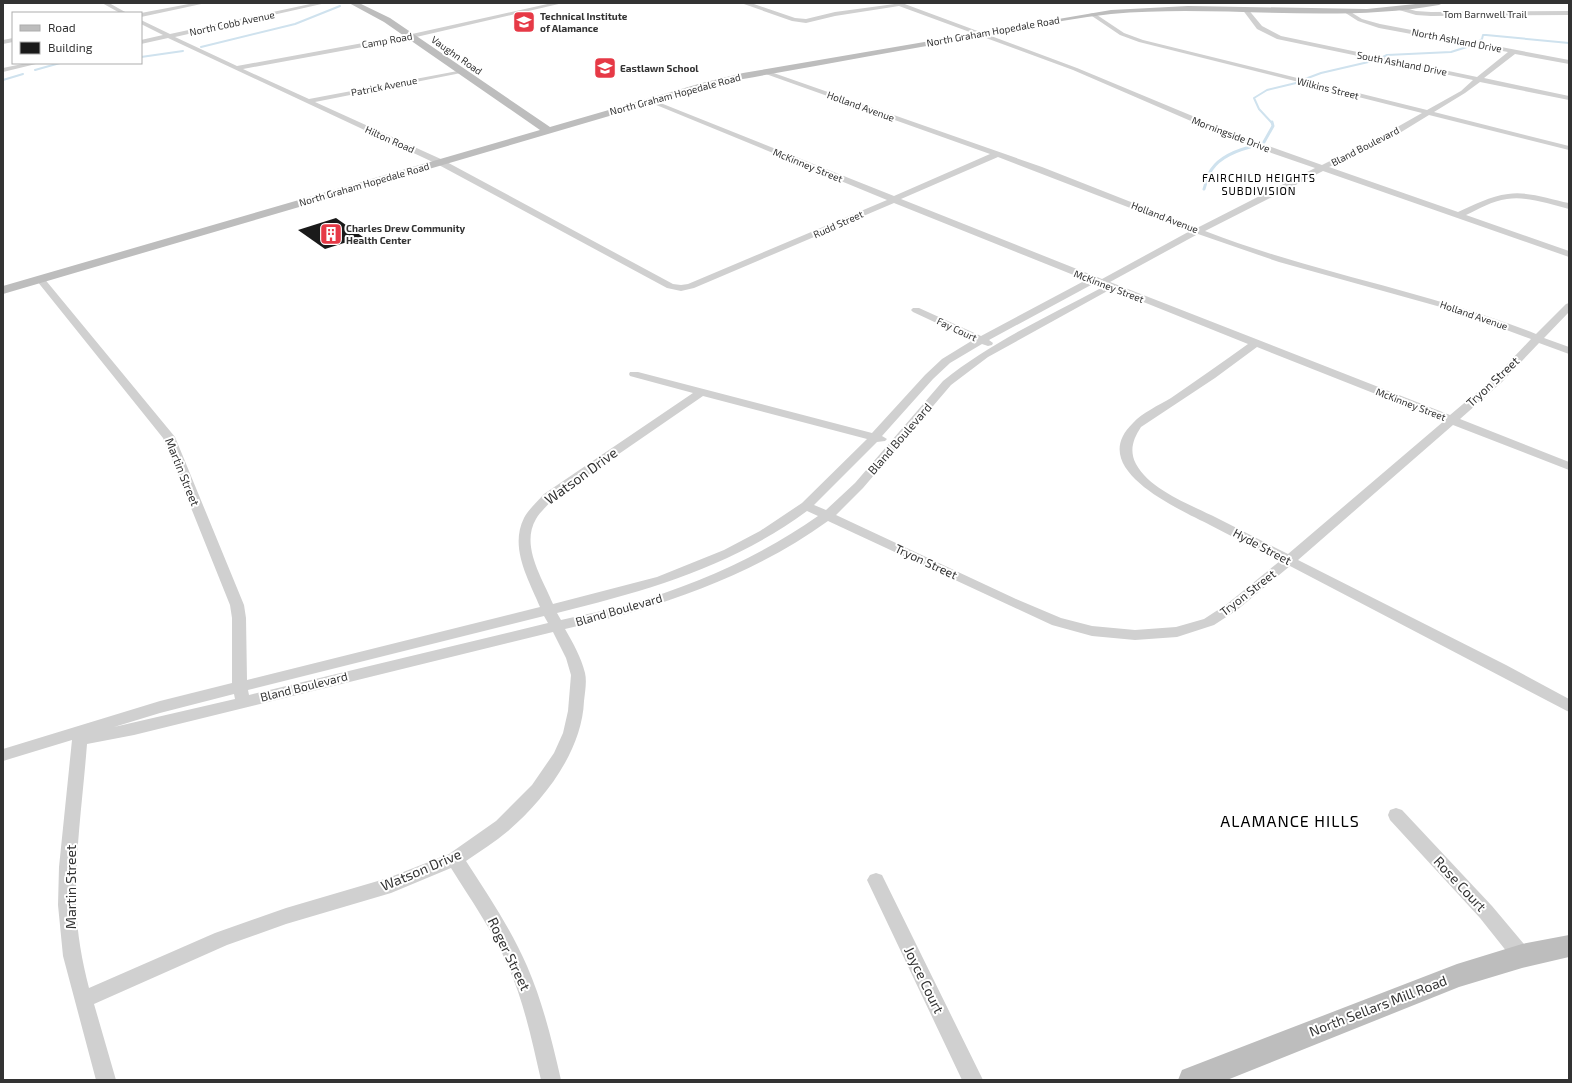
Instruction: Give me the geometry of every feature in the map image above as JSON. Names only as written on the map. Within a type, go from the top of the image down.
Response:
[{"type":"street","points":[[105,3],[122,12]]},
{"type":"street","points":[[178,3],[185,6]]},
{"type":"street","points":[[142,16],[203,3]]},
{"type":"street","name":"North Cobb Avenue","points":[[142,42],[323,3]]},
{"type":"street","name":"Vaughn Road","points":[[353,3],[376,13],[412,36],[547,130]]},
{"type":"street","name":"Camp Road","points":[[236,68],[412,36],[560,3]]},
{"type":"street","points":[[744,3],[794,20],[803,21],[815,20],[835,14],[898,3]]},
{"type":"street","name":"Morningside Drive","points":[[898,3],[1096,78],[1215,129],[1569,254]]},
{"type":"street","name":"North Graham Hopedale Road","points":[[3,290],[711,83],[766,72],[1092,14],[1167,9],[1245,9],[1347,12],[1401,9],[1439,3]]},
{"type":"street","name":"South Ashland Drive","points":[[1245,9],[1256,26],[1266,33],[1279,38],[1569,98]]},
{"type":"street","name":"Tom Barnwell Trail","points":[[1401,9],[1416,13],[1431,14],[1569,14]]},
{"type":"street","name":"North Ashland Drive","points":[[1347,12],[1360,20],[1372,24],[1569,62]]},
{"type":"street","name":"Wilkins Street","points":[[1092,14],[1122,34],[1141,41],[1569,148]]},
{"type":"street","name":"Hilton Road","points":[[142,23],[236,68],[440,162],[670,286],[676,287]]},
{"type":"street","name":"Bland Boulevard","points":[[33,747],[134,729],[242,695],[548,609],[633,589],[704,564],[765,534],[806,506],[875,437],[936,369],[963,350],[1089,282],[1102,283],[1232,212],[1395,132],[1463,92],[1514,51]]},
{"type":"street","points":[[3,70],[32,64]]},
{"type":"street","name":"Patrick Avenue","points":[[308,101],[461,71]]},
{"type":"street","name":"Holland Avenue","points":[[766,72],[998,154],[1199,231],[1282,260],[1458,309],[1509,327],[1569,351]]},
{"type":"street","name":"McKinney Street","points":[[651,101],[893,200],[1569,466]]},
{"type":"street","name":"Rudd Street","points":[[676,287],[691,286],[998,154]]},
{"type":"street","points":[[1459,215],[1500,198],[1514,196],[1538,199],[1569,206]]},
{"type":"street","name":"Martin Street","points":[[40,279],[169,437],[237,605],[239,618],[242,695]]},
{"type":"street","name":"Bland Boulevard","points":[[3,755],[160,707],[242,695],[409,661],[558,627],[631,608],[711,580],[737,569],[779,547],[828,515],[857,488],[948,383],[974,361],[1106,289],[1102,283]]},
{"type":"street","name":"Tryon Street","points":[[806,506],[1057,622],[1092,631],[1135,635],[1177,632],[1209,622],[1232,608],[1263,583],[1287,560],[1453,421],[1498,380],[1569,306]]},
{"type":"street","name":"Fay Court","points":[[916,310],[999,347]]},
{"type":"street","name":"Hyde Street","points":[[1256,343],[1211,376],[1137,425],[1127,440],[1126,450],[1128,460],[1133,470],[1142,480],[1160,494],[1507,672],[1569,706]]},
{"type":"street","points":[[634,374],[896,443]]},
{"type":"street","name":"Watson Drive","points":[[83,1000],[221,940],[286,916],[391,884],[455,859],[502,826],[538,790],[561,756],[571,733],[576,710],[578,675],[573,658],[548,609],[524,547],[525,532],[530,518],[548,497],[701,392]]},
{"type":"street","name":"Martin Street","points":[[80,739],[68,867],[67,906],[72,956],[106,1080]]},
{"type":"street","name":"Rose Court","points":[[1396,815],[1486,912],[1522,956]]},
{"type":"street","name":"Roger Street","points":[[455,859],[492,918],[513,957],[528,992],[542,1037],[551,1080]]},
{"type":"street","name":"Joyce Court","points":[[876,880],[973,1080]]},
{"type":"street","name":"North Sellars Mill Road","points":[[1192,1080],[1457,976],[1522,956],[1569,946]]},
{"type":"building","name":"Charles Drew Community Health Center","points":[[336,218],[363,237],[325,249],[298,230]]},
{"type":"waterway","points":[[201,47],[295,24],[340,6]]},
{"type":"waterway","points":[[1477,42],[1482,39],[1483,35],[1486,35],[1569,43]]},
{"type":"waterway","points":[[1383,57],[1387,55],[1451,52],[1473,45]]},
{"type":"waterway","points":[[142,57],[183,51]]},
{"type":"waterway","points":[[1305,79],[1321,73],[1377,60]]},
{"type":"waterway","points":[[35,70],[56,64]]},
{"type":"waterway","points":[[3,80],[23,74]]},
{"type":"waterway","points":[[1272,123],[1259,109],[1254,98],[1267,90],[1296,83]]},
{"type":"waterway","points":[[1264,142],[1273,126],[1272,122]]},
{"type":"waterway","points":[[1204,189],[1208,176],[1216,164],[1226,156],[1250,147]]},
{"type":"place","name":"Technical Institute of Alamance","points":[[524,22]]},
{"type":"place","name":"Eastlawn School","points":[[605,68]]},
{"type":"place","name":"Charles Drew Community Health Center","points":[[331,234]]},
{"type":"district","name":"FAIRCHILD HEIGHTS SUBDIVISION","points":[[1259,184]]},
{"type":"district","name":"ALAMANCE HILLS","points":[[1290,821]]}]
